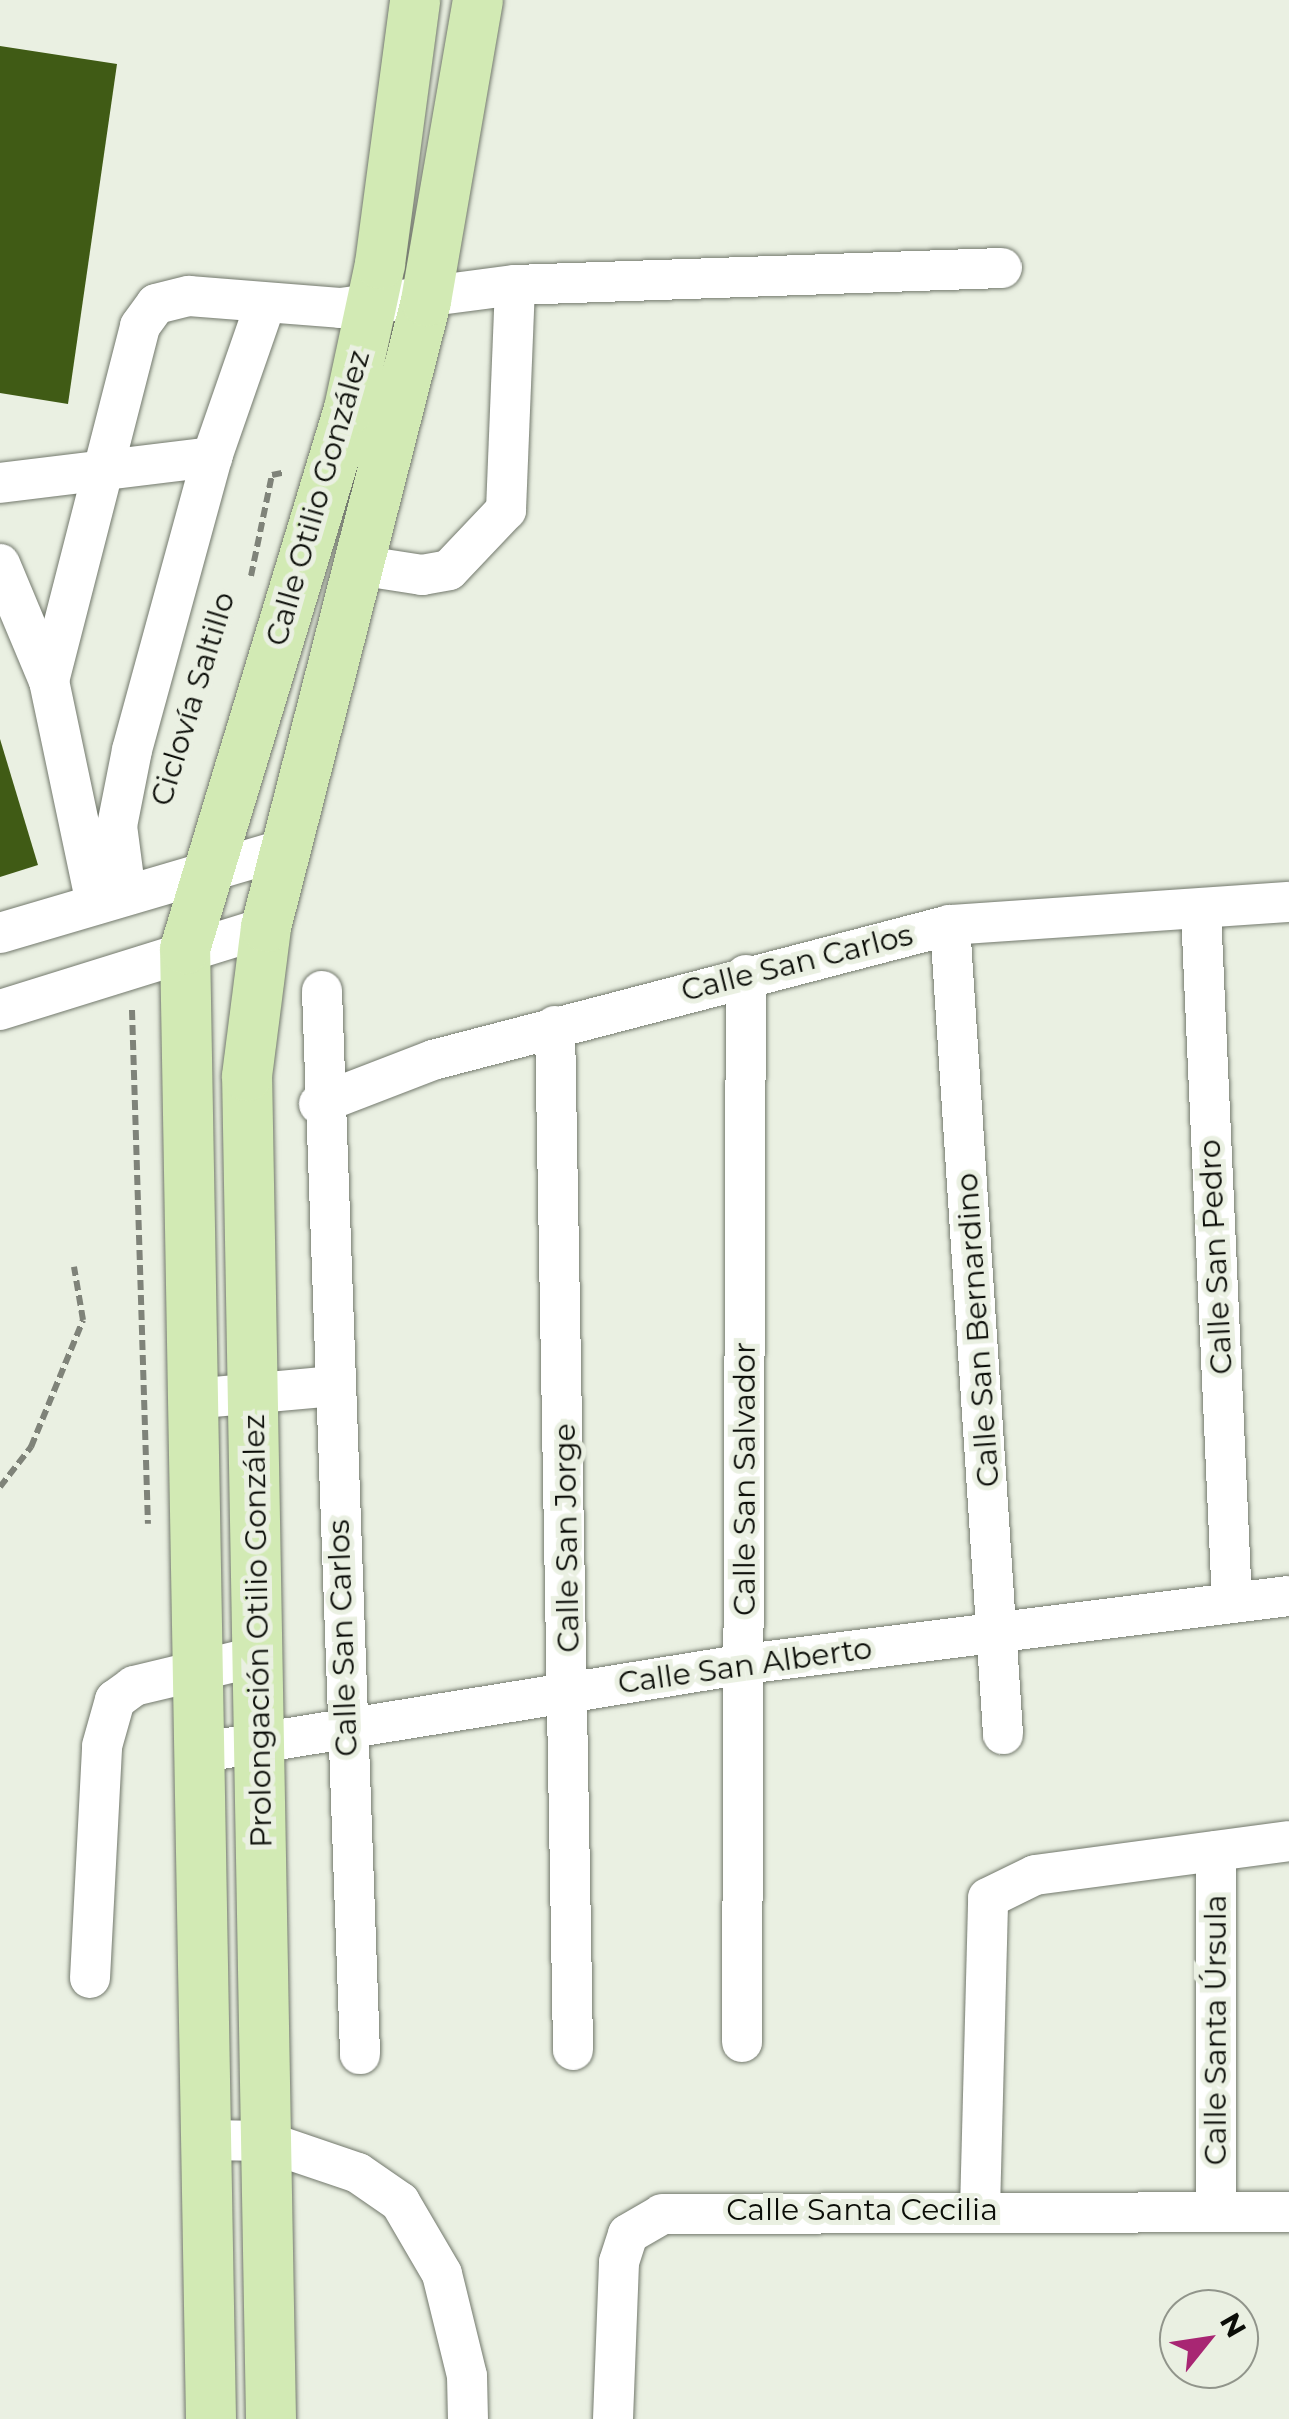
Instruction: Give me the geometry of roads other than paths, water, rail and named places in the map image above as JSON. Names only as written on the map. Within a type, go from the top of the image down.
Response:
[{"type":"main road","name":"Calle Otilio González","points":[[206,869],[349,408],[370,304],[415,0]]},
{"type":"main road","name":"Calle Otilio González","points":[[288,848],[426,301],[478,0]]},
{"type":"main road","name":"Prolongación Otilio González","points":[[271,2419],[248,1076],[266,927],[288,848]]},
{"type":"main road","name":"Prolongación Otilio González","points":[[206,869],[184,949],[191,1399],[203,1752],[211,2419]]},
{"type":"street","points":[[48,682],[146,312],[189,296],[265,305],[370,304],[426,301],[515,285],[1002,268]]},
{"type":"street","points":[[358,565],[422,576],[449,570],[506,510],[515,285]]},
{"type":"street","points":[[111,899],[122,797],[212,457],[265,305]]},
{"type":"street","points":[[0,483],[108,464],[212,457]]},
{"type":"street","points":[[0,564],[48,682],[111,899]]},
{"type":"street","points":[[0,933],[206,869],[288,848]]},
{"type":"street","name":"Calle San Carlos","points":[[320,1104],[556,1026],[950,925],[1201,912],[1289,902]]},
{"type":"street","name":"Calle San Pedro","points":[[1201,912],[1232,1602]]},
{"type":"street","name":"Calle San Bernardino","points":[[950,925],[1003,1734]]},
{"type":"street","points":[[0,1010],[184,949],[266,927]]},
{"type":"street","name":"Calle San Salvador","points":[[742,2042],[746,975]]},
{"type":"street","name":"Calle San Carlos","points":[[322,991],[320,1104],[360,2054]]},
{"type":"street","name":"Calle San Jorge","points":[[556,1026],[573,2050]]},
{"type":"street","points":[[191,1399],[253,1388],[333,1386]]},
{"type":"street","name":"Calle San Alberto","points":[[203,1752],[261,1745],[346,1724],[744,1664],[1289,1596]]},
{"type":"street","points":[[90,1978],[105,1720],[134,1686],[259,1656]]},
{"type":"street","points":[[980,2210],[988,1898],[1035,1875],[1289,1841]]},
{"type":"street","name":"Calle Santa Úrsula","points":[[1216,1852],[1216,2210]]},
{"type":"street","points":[[208,2140],[264,2141],[358,2172],[422,2230],[456,2321],[468,2419]]},
{"type":"street","name":"Calle Santa Cecilia","points":[[614,2419],[619,2262],[642,2222],[689,2210],[1289,2212]]}]
